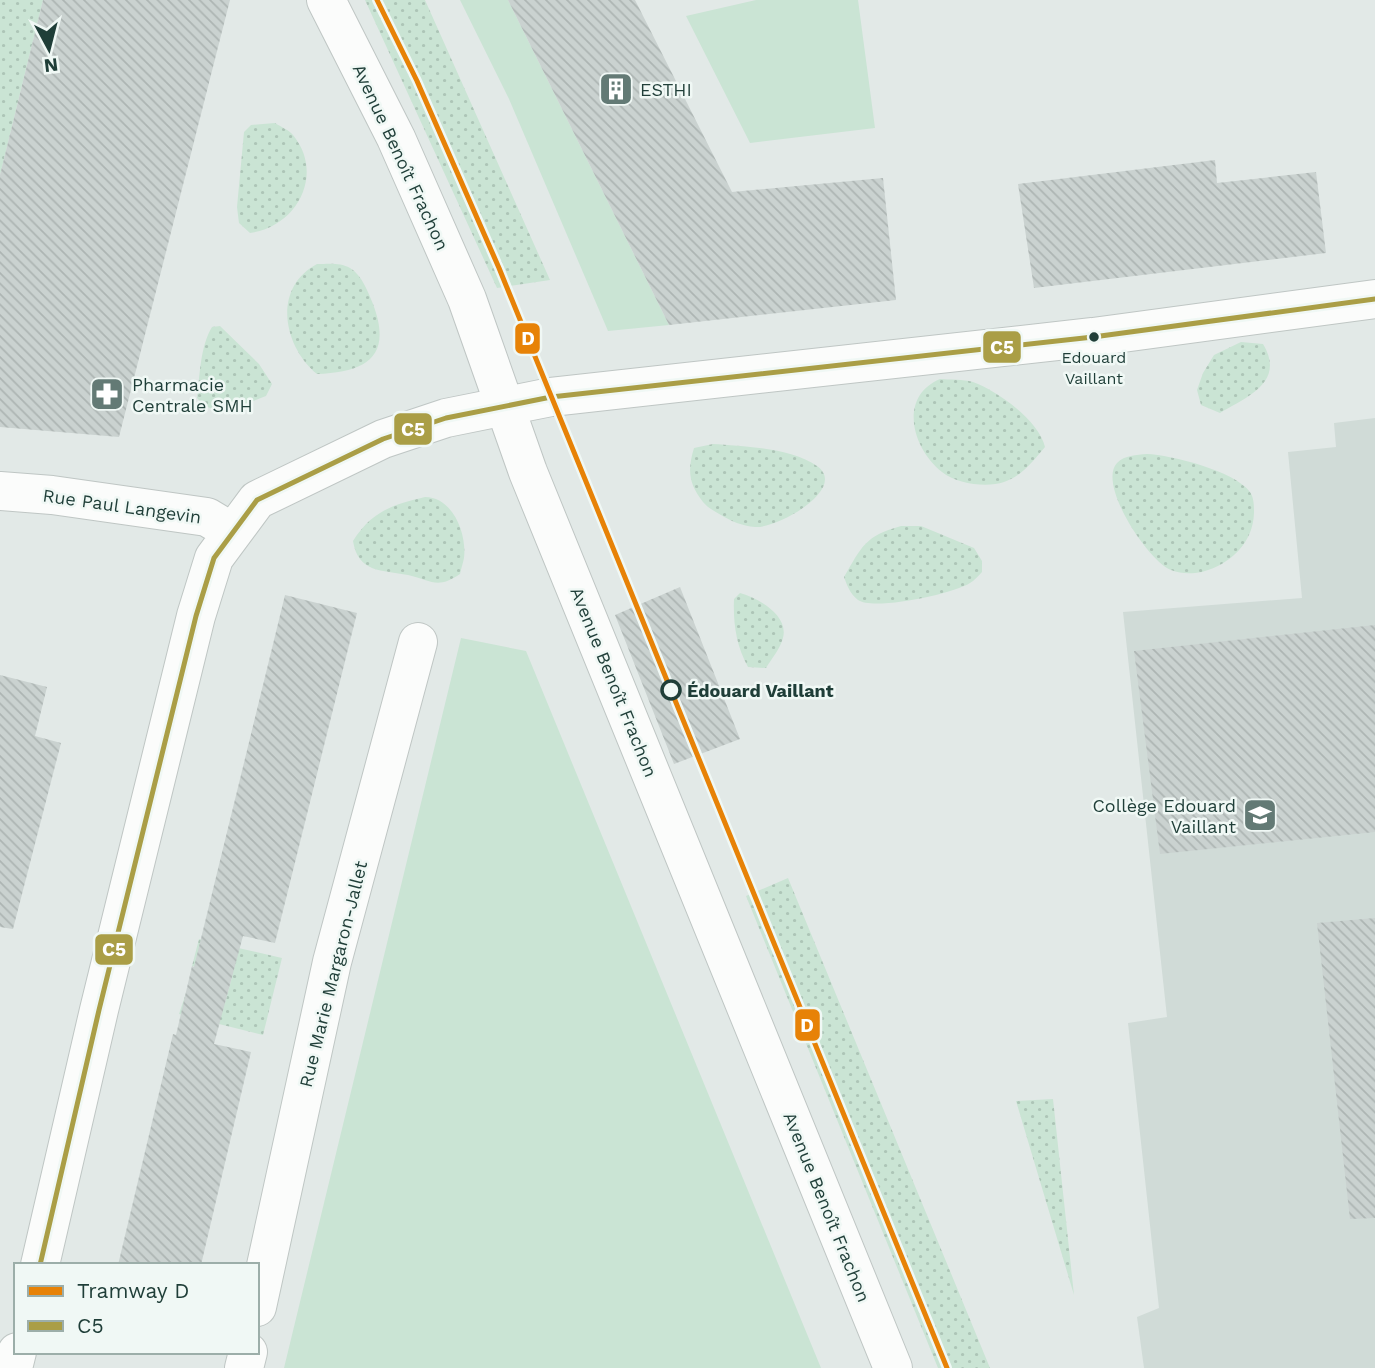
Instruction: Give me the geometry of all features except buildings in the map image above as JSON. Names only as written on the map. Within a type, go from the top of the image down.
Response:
[{"type":"street","name":"Avenue Benoît Frachon","points":[[327,0],[406,162],[467,299],[542,507],[893,1368]]},
{"type":"street","points":[[40,1263],[99,1010],[196,616],[214,558],[257,500],[383,439],[446,418],[551,397],[1093,337],[1375,299]]},
{"type":"street","name":"Rue Paul Langevin","points":[[0,491],[52,495],[207,517],[232,532]]},
{"type":"street","name":"Rue Marie Margaron-Jallet","points":[[259,1298],[332,962],[418,642]]},
{"type":"shaded area","name":"Collège Edouard Vaillant","points":[[1375,418],[1375,1368],[1144,1368],[1137,1317],[1159,1308],[1128,1023],[1167,1017],[1123,612],[1302,598],[1288,452],[1336,447],[1334,423]]},
{"type":"green space","points":[[0,0],[43,0],[0,175]]},
{"type":"green space","points":[[365,0],[425,0],[550,280],[497,288]]},
{"type":"green space","points":[[460,0],[508,0],[669,325],[608,331],[509,99]]},
{"type":"green space","points":[[756,0],[858,0],[875,128],[750,143],[686,16]]},
{"type":"green space","points":[[275,123],[291,133],[302,150],[306,182],[293,210],[281,221],[267,229],[250,233],[239,223],[237,207],[244,132],[251,125]]},
{"type":"green space","points":[[317,264],[338,264],[350,268],[361,279],[373,304],[380,337],[377,349],[362,365],[349,370],[317,374],[305,362],[290,333],[288,302],[293,287],[303,274]]},
{"type":"green space","points":[[220,326],[259,364],[272,384],[266,396],[221,410],[205,405],[197,398],[205,343],[212,327]]},
{"type":"green space","points":[[1241,342],[1263,344],[1269,357],[1270,369],[1267,378],[1252,394],[1220,413],[1201,405],[1197,390],[1214,355]]},
{"type":"green space","points":[[940,379],[973,382],[994,392],[1026,417],[1035,427],[1045,447],[1022,472],[1004,482],[972,484],[948,476],[923,450],[914,423],[918,398],[927,387]]},
{"type":"green space","points":[[713,444],[766,449],[794,455],[817,466],[824,475],[824,486],[806,506],[778,522],[755,527],[737,523],[707,506],[692,483],[690,464],[694,448]]},
{"type":"green space","points":[[1147,454],[1171,457],[1217,471],[1242,484],[1250,492],[1254,505],[1253,524],[1245,543],[1231,558],[1202,572],[1186,573],[1171,570],[1150,552],[1119,504],[1113,473],[1117,463],[1124,458]]},
{"type":"green space","points":[[425,497],[443,503],[456,518],[464,548],[460,574],[440,583],[366,565],[360,559],[353,541],[360,531],[384,511]]},
{"type":"green space","points":[[901,526],[921,526],[974,548],[982,561],[982,572],[972,582],[931,596],[879,604],[858,600],[844,577],[850,566],[872,538]]},
{"type":"green space","points":[[740,593],[771,609],[784,630],[782,642],[766,668],[748,667],[741,651],[736,634],[734,608],[734,599]]},
{"type":"green space","points":[[461,638],[526,651],[821,1368],[284,1368]]},
{"type":"green space","points":[[788,878],[990,1368],[938,1368],[746,896]]},
{"type":"green space","points":[[199,939],[282,958],[263,1035],[179,1014],[186,993],[225,1003],[232,977],[192,966]]},
{"type":"green space","points":[[1053,1099],[1074,1295],[1016,1101]]},
{"type":"tram line","name":"D","points":[[377,0],[417,81],[499,268],[947,1368]]},
{"type":"transit line","name":"C5","points":[[40,1263],[99,1010],[196,616],[214,558],[257,500],[383,439],[446,418],[551,397],[1093,337],[1375,299]]},
{"type":"place","name":"ESTHI","points":[[616,89]]},
{"type":"place","name":"Edouard Vaillant","points":[[1094,337]]},
{"type":"place","name":"Pharmacie Centrale SMH","points":[[107,394]]},
{"type":"place","name":"Édouard Vaillant","points":[[671,690]]},
{"type":"place","name":"Collège Edouard Vaillant","points":[[1260,815]]}]
